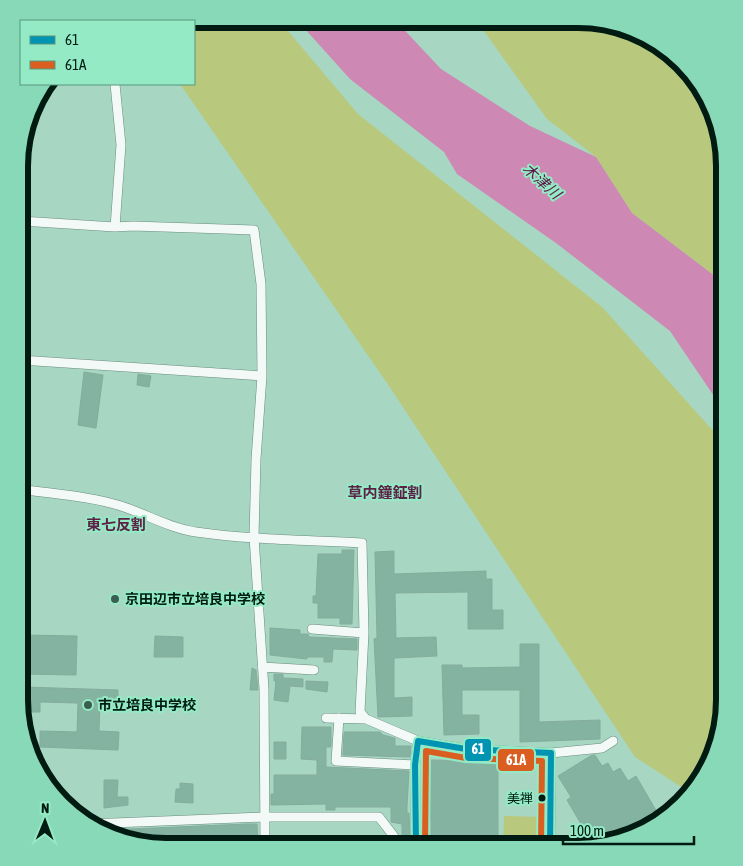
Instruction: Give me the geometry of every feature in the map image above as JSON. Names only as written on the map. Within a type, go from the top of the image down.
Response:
[{"type":"street","points":[[115,227],[121,145],[116,85]]},
{"type":"street","points":[[27,221],[115,227],[254,230],[261,284],[262,376],[256,459],[254,537],[262,667],[265,838]]},
{"type":"street","points":[[27,360],[262,376]]},
{"type":"street","points":[[27,490],[118,505],[144,513],[167,525],[195,532],[362,543],[364,633],[360,712],[366,719]]},
{"type":"street","points":[[312,629],[364,633]]},
{"type":"street","points":[[262,667],[314,670]]},
{"type":"street","points":[[326,718],[366,719],[418,741],[466,749],[551,753],[602,748],[613,741]]},
{"type":"street","points":[[339,718],[336,761],[415,765]]},
{"type":"street","points":[[416,838],[415,765],[418,741]]},
{"type":"street","points":[[550,838],[551,753]]},
{"type":"street","points":[[103,823],[264,817],[379,817],[395,838]]},
{"type":"green space","points":[[195,28],[286,28],[358,114],[602,307],[716,434],[715,710],[713,728],[708,745],[701,762],[684,788],[635,757],[387,383],[181,85],[195,85]]},
{"type":"green space","points":[[482,28],[578,28],[614,32],[647,46],[669,62],[687,81],[697,96],[711,129],[716,165],[716,277],[632,213],[596,157],[547,119]]},
{"type":"green space","points":[[504,816],[543,817],[543,838],[503,838]]},
{"type":"water","name":"木津川","points":[[304,28],[402,28],[441,69],[530,126],[596,157],[632,213],[716,277],[716,399],[670,331],[556,243],[457,174],[444,152],[350,79]]},
{"type":"building","points":[[84,372],[103,375],[96,428],[78,425]]},
{"type":"building","points":[[138,374],[151,376],[149,387],[137,385]]},
{"type":"building","points":[[342,550],[354,550],[352,624],[340,624],[340,618],[318,618],[318,603],[313,603],[313,596],[316,596],[318,554],[342,554]]},
{"type":"building","points":[[394,551],[394,574],[486,571],[486,579],[492,579],[492,610],[503,610],[503,629],[468,629],[468,592],[395,593],[396,638],[436,637],[437,656],[394,658],[394,698],[412,697],[412,716],[378,717],[374,639],[377,638],[375,552]]},
{"type":"building","points":[[270,628],[300,630],[300,634],[308,634],[309,637],[357,639],[357,650],[333,649],[332,662],[324,662],[324,657],[307,657],[307,659],[270,655]]},
{"type":"building","points":[[27,635],[77,636],[76,675],[27,674]]},
{"type":"building","points":[[155,636],[183,637],[183,657],[154,657]]},
{"type":"building","points":[[520,644],[539,644],[539,722],[600,720],[600,739],[520,742],[520,690],[462,690],[462,715],[479,715],[479,734],[444,735],[442,665],[462,665],[462,668],[520,667]]},
{"type":"building","points":[[252,668],[256,670],[258,690],[250,690]]},
{"type":"building","points":[[274,674],[283,674],[283,678],[303,679],[303,687],[290,686],[288,702],[274,700],[276,681],[274,681]]},
{"type":"building","points":[[306,681],[328,682],[327,692],[306,689]]},
{"type":"building","points":[[27,687],[118,690],[118,704],[100,703],[99,731],[119,732],[118,750],[40,747],[40,731],[77,732],[78,703],[40,702],[40,712],[28,712]]},
{"type":"building","points":[[302,727],[331,727],[331,747],[326,747],[326,767],[409,771],[407,813],[409,813],[410,836],[402,836],[402,824],[391,822],[391,807],[335,807],[335,810],[326,810],[326,804],[271,805],[271,794],[274,794],[274,775],[317,775],[317,760],[301,759]]},
{"type":"building","points":[[344,732],[380,732],[383,735],[395,738],[395,746],[411,746],[410,757],[343,755]]},
{"type":"building","points":[[274,742],[286,742],[286,759],[274,759]]},
{"type":"building","points":[[595,755],[602,766],[608,763],[613,772],[620,768],[628,781],[636,776],[658,813],[631,828],[614,834],[589,838],[567,800],[571,797],[558,776]]},
{"type":"building","points":[[428,760],[498,761],[498,838],[431,838],[431,818],[428,819]]},
{"type":"building","points":[[104,780],[118,780],[117,797],[128,797],[128,805],[104,808]]},
{"type":"building","points":[[180,783],[193,784],[193,803],[175,802],[176,789],[180,789]]},
{"type":"building","points":[[257,824],[258,838],[156,838],[138,836],[117,830]]},
{"type":"transit line","name":"61","points":[[416,838],[415,765],[418,741],[466,749],[551,753],[550,838]]},
{"type":"transit line","name":"61A","points":[[425,838],[426,751],[466,758],[542,761],[541,838]]},
{"type":"place","name":"京田辺市立培良中学校","points":[[115,599]]},
{"type":"place","name":"市立培良中学校","points":[[88,705]]},
{"type":"place","name":"美禅","points":[[542,798]]},
{"type":"district","name":"草内鐘鉦割","points":[[385,492]]},
{"type":"district","name":"東七反割","points":[[116,524]]}]
